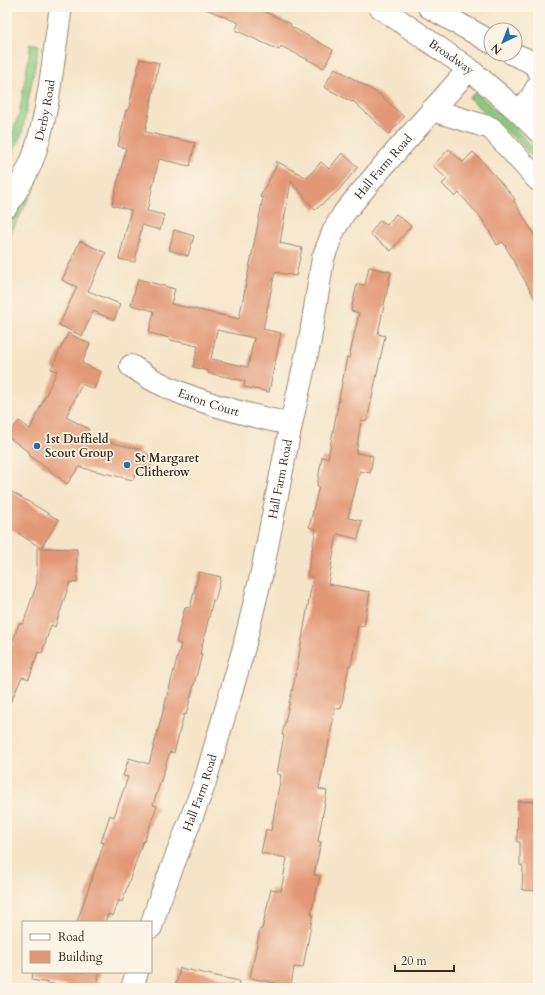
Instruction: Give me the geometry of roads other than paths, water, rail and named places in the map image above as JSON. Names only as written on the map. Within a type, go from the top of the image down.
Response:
[{"type":"main road","name":"Derby Road","points":[[7,206],[22,181],[34,156],[46,103],[61,7]]},
{"type":"main road","name":"Broadway","points":[[380,7],[469,69],[518,111],[538,131]]},
{"type":"main road","points":[[429,7],[483,37]]},
{"type":"main road","points":[[523,58],[536,66],[538,70]]},
{"type":"main road","name":"Hall Farm Road","points":[[152,924],[158,904],[204,785],[244,651],[262,572],[291,424],[310,340],[323,258],[334,230],[344,213],[469,69]]},
{"type":"main road","points":[[518,111],[529,101],[538,86]]},
{"type":"main road","points":[[432,110],[491,128],[538,180]]},
{"type":"main road","name":"Eaton Court","points":[[131,366],[156,382],[192,397],[222,407],[291,424]]},
{"type":"main road","points":[[132,988],[137,973]]},
{"type":"place","name":"1st Duffield Scout Group","points":[[37,446]]},
{"type":"place","name":"St Margaret Clitherow","points":[[127,465]]}]
